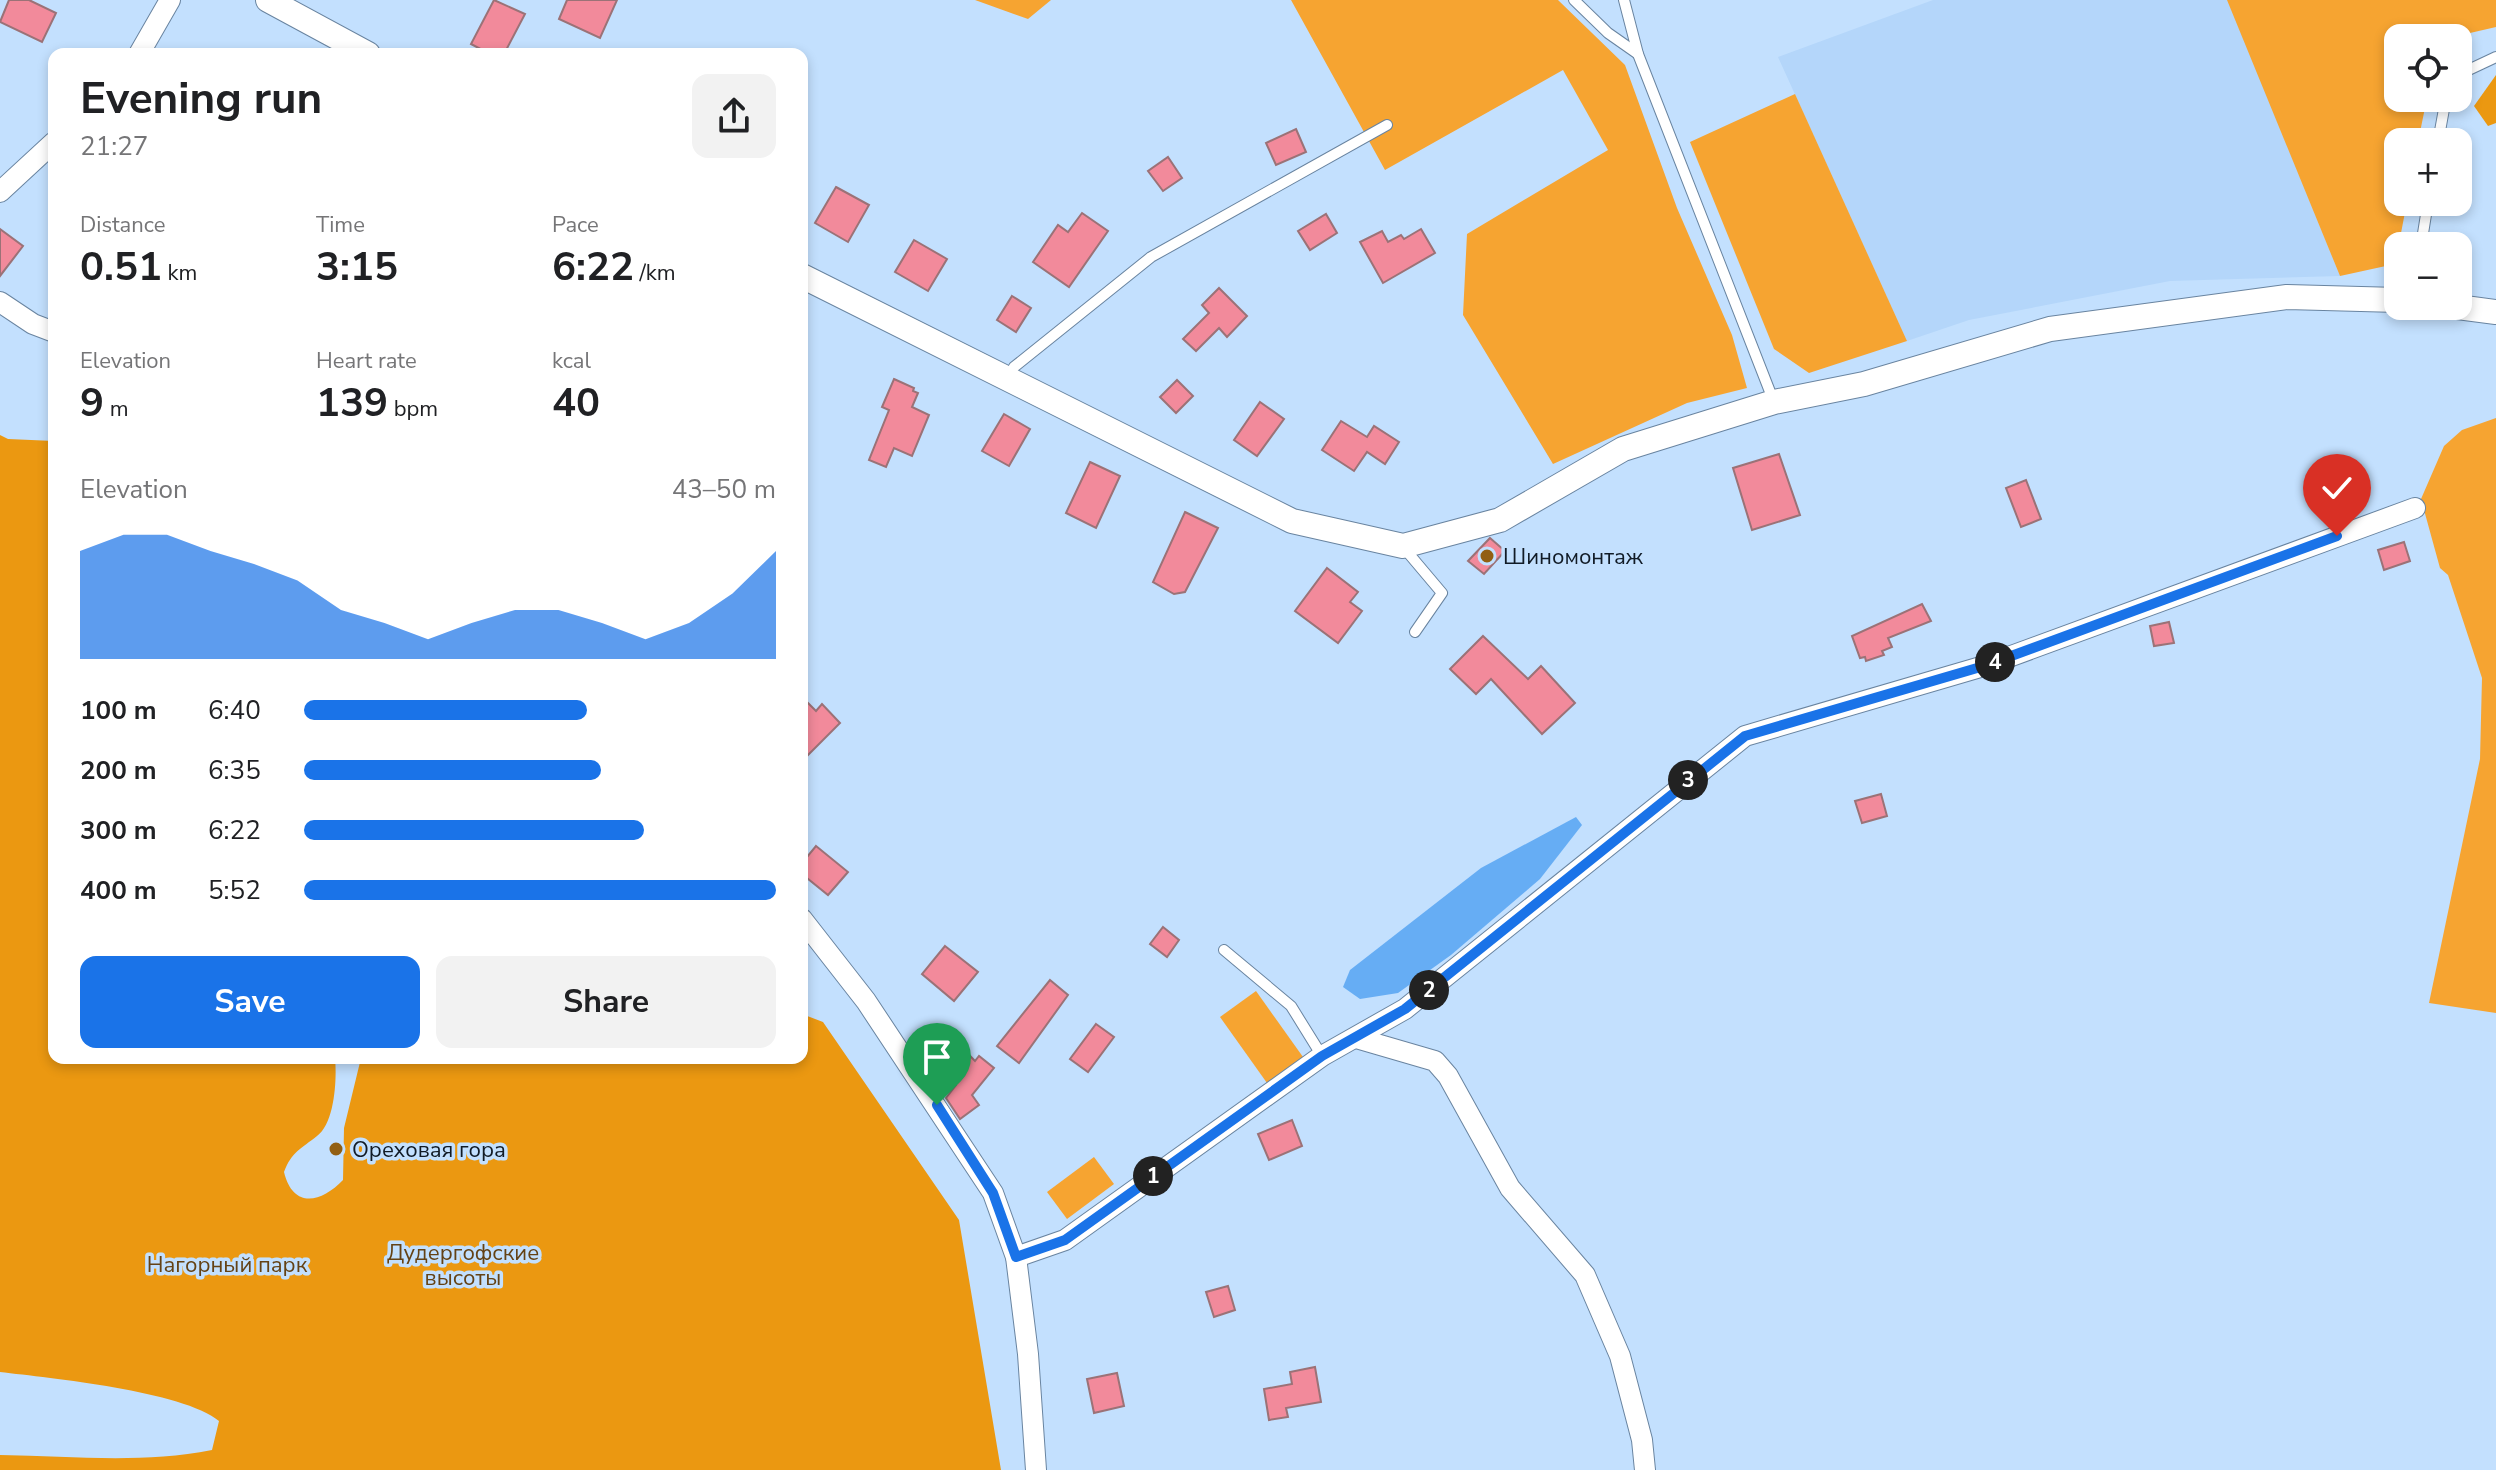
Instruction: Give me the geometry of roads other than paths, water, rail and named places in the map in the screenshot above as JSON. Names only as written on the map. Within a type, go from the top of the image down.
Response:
[{"type":"street","points":[[142,48],[170,0]]},
{"type":"street","points":[[268,0],[357,48]]},
{"type":"street","points":[[0,192],[48,148]]},
{"type":"street","points":[[808,279],[1292,521],[1403,546],[1500,520],[1623,449],[1774,402],[1864,384],[2050,329],[2287,297],[2384,300]]},
{"type":"street","points":[[0,302],[33,324],[48,330]]},
{"type":"street","points":[[2472,309],[2496,312]]},
{"type":"street","points":[[1016,1257],[1065,1240],[1322,1056],[1405,1009],[1745,736],[1997,662],[2077,635],[2181,591],[2415,508]]},
{"type":"street","points":[[808,927],[866,1001],[993,1193],[1016,1257],[1028,1354],[1036,1470]]},
{"type":"street","points":[[1356,1038],[1435,1061],[1448,1076],[1510,1188],[1558,1239],[1585,1275],[1620,1356],[1642,1440],[1645,1470]]},
{"type":"lane","points":[[1574,0],[1608,33],[1638,54]]},
{"type":"lane","points":[[1624,0],[1638,54],[1774,402]]},
{"type":"lane","points":[[2472,68],[2496,57]]},
{"type":"lane","points":[[1007,380],[1014,367],[1151,257],[1387,125]]},
{"type":"lane","points":[[1403,546],[1442,593],[1415,632]]},
{"type":"lane","points":[[1224,950],[1291,1006],[1322,1056]]},
{"type":"water","points":[[1576,817],[1582,825],[1540,879],[1451,955],[1398,993],[1360,999],[1343,987],[1350,970],[1481,868]]},
{"type":"place","name":"Шиномонтаж","points":[[1487,556]]},
{"type":"place","name":"Ореховая гора","points":[[336,1149]]},
{"type":"park label","name":"Нагорный парк","points":[[227,1264]]},
{"type":"park label","name":"Дудергофские высоты","points":[[463,1264]]}]
